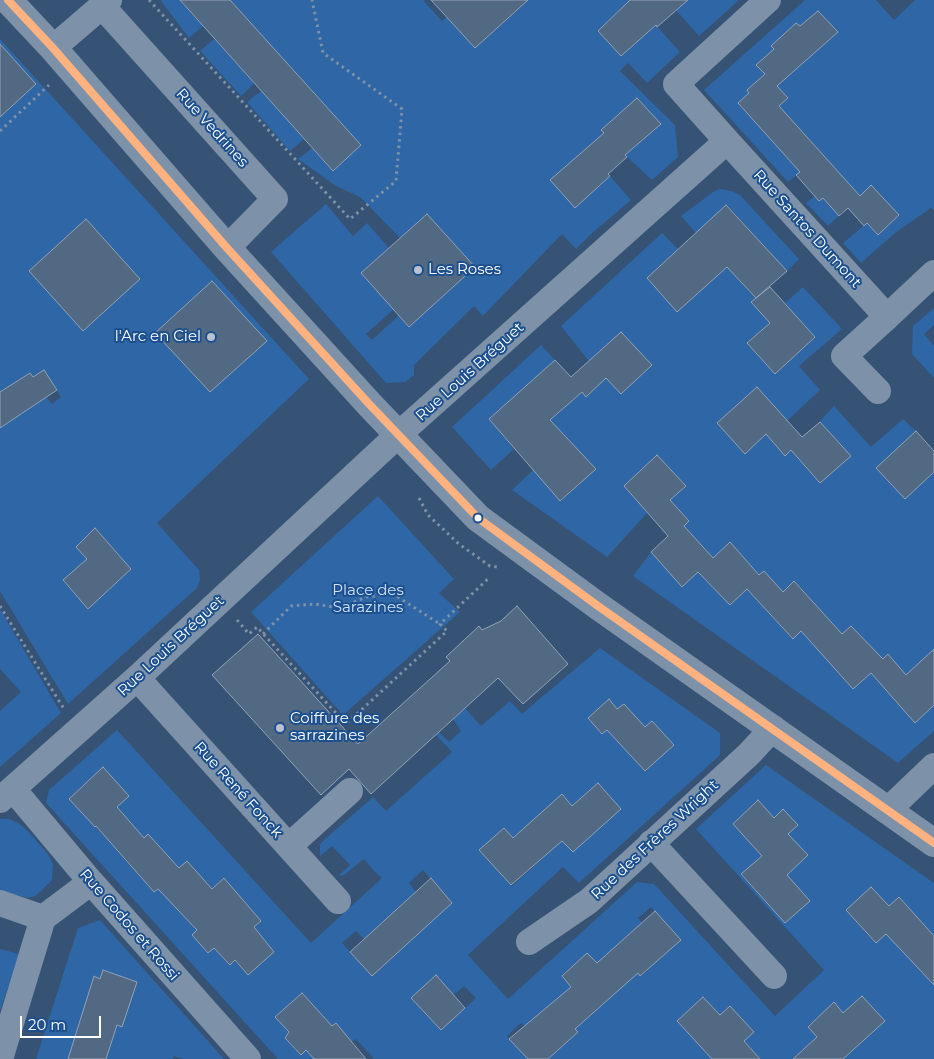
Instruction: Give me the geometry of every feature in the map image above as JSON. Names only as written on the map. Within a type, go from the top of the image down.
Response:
[{"type":"street","points":[[8,0],[61,57],[227,248],[398,435],[478,518],[598,606],[934,843]]},
{"type":"street","points":[[727,141],[676,84],[768,0]]},
{"type":"street","name":"Rue Vedrines","points":[[61,57],[105,3],[276,199],[227,248]]},
{"type":"street","name":"Rue Santos Dumont","points":[[727,141],[887,317]]},
{"type":"street","name":"Rue Louis Bréguet","points":[[6,795],[137,678],[398,435],[727,141]]},
{"type":"street","points":[[878,391],[844,356],[934,272]]},
{"type":"street","name":"Rue René Fonck","points":[[137,678],[338,901]]},
{"type":"street","name":"Rue des Frères Wright","points":[[529,942],[589,901],[749,754],[773,728]]},
{"type":"street","points":[[888,810],[934,766]]},
{"type":"street","points":[[289,846],[350,791]]},
{"type":"street","name":"Rue Codos et Rossi","points":[[6,795],[91,882],[248,1059]]},
{"type":"street","points":[[651,843],[774,976]]},
{"type":"street","points":[[0,1059],[43,918],[91,882]]},
{"type":"street","points":[[0,903],[43,918]]},
{"type":"path","points":[[149,0],[350,219],[396,180],[402,109],[323,53],[312,0]]},
{"type":"path","points":[[0,131],[50,85],[61,57]]},
{"type":"path","points":[[440,624],[490,577]]},
{"type":"path","points":[[235,617],[249,634],[257,627],[263,634],[346,724],[447,631],[440,624],[393,594],[366,597],[340,608],[315,604],[292,606],[263,634]]},
{"type":"path","points":[[0,606],[78,730]]},
{"type":"green space","points":[[162,0],[183,0],[181,2],[203,26],[189,38]]},
{"type":"green space","points":[[230,0],[423,0],[442,21],[447,17],[475,48],[528,0],[630,0],[598,31],[621,56],[656,25],[680,52],[647,83],[628,63],[620,71],[675,125],[678,157],[652,180],[625,155],[661,124],[637,98],[601,130],[604,133],[551,181],[575,208],[610,176],[631,200],[576,249],[562,234],[483,316],[474,306],[414,365],[414,375],[405,382],[386,383],[271,252],[326,204],[353,236],[367,223],[389,248],[361,273],[394,309],[366,334],[372,340],[399,315],[409,327],[475,267],[427,214],[400,238],[360,197],[336,186],[298,159],[312,148],[333,171],[361,145]]},
{"type":"green space","points":[[683,0],[739,0],[699,36],[674,8]]},
{"type":"green space","points":[[805,0],[876,0],[894,20],[915,0],[934,0],[934,210],[931,208],[895,233],[861,263],[843,243],[867,223],[878,235],[899,215],[871,185],[860,196],[805,135],[784,154],[800,172],[788,182],[704,90]],"holes":[[[818,11],[837,32],[777,86],[788,98],[758,125],[738,103],[749,93],[747,90],[765,74],[756,65],[774,49],[796,23],[800,26]]]},
{"type":"green space","points":[[0,39],[309,379],[157,523],[199,570],[200,580],[197,588],[68,704],[0,591],[0,428],[46,397],[52,404],[61,397],[44,370],[33,377],[30,373],[0,392]],"holes":[[[95,528],[131,569],[88,609],[63,581],[87,559],[76,547]]]},
{"type":"green space","points":[[214,39],[254,83],[241,96],[200,51]]},
{"type":"green space","points":[[261,91],[304,139],[290,151],[247,102]]},
{"type":"green space","points":[[720,189],[732,191],[740,195],[799,259],[787,271],[727,205],[696,233],[681,216],[713,192]]},
{"type":"green space","points":[[815,196],[819,201],[823,198],[839,216],[828,226],[806,203]]},
{"type":"green space","points":[[662,233],[678,249],[647,278],[677,312],[713,251],[756,299],[770,323],[747,343],[775,374],[815,337],[785,303],[803,287],[842,329],[799,366],[820,390],[787,421],[717,423],[745,454],[766,434],[785,455],[791,450],[820,483],[850,456],[819,422],[834,406],[871,447],[903,419],[916,431],[934,472],[934,662],[906,675],[888,654],[883,659],[851,626],[822,654],[852,689],[871,673],[915,722],[934,705],[934,731],[898,763],[633,576],[651,552],[683,586],[698,572],[730,605],[747,589],[792,639],[822,612],[795,581],[783,592],[764,571],[759,575],[730,542],[713,558],[684,526],[689,521],[670,500],[686,486],[657,455],[624,486],[648,512],[607,557],[512,490],[533,470],[561,501],[596,469],[535,434],[582,392],[586,396],[606,378],[621,394],[652,365],[621,332],[589,361],[561,326]]},
{"type":"green space","points":[[934,308],[934,325],[924,334],[934,346],[934,378],[912,354],[913,326]]},
{"type":"green space","points":[[541,345],[555,360],[489,419],[514,449],[491,470],[452,427]]},
{"type":"green space","name":"Place des Sarazines","points":[[378,496],[454,579],[439,593],[460,612],[343,715],[251,612]]},
{"type":"green space","points":[[0,609],[61,713],[0,767],[0,711],[21,692],[0,669]]},
{"type":"green space","points":[[600,648],[720,733],[720,755],[579,883],[563,867],[468,955],[508,999],[637,882],[654,884],[775,1016],[824,970],[696,829],[766,765],[934,883],[934,936],[899,897],[889,906],[846,910],[875,943],[886,934],[934,966],[934,1059],[843,1059],[885,1021],[862,996],[843,1013],[834,1003],[808,1026],[817,1037],[802,1059],[760,1059],[744,1041],[754,1032],[730,1006],[720,1015],[703,997],[677,1021],[712,1059],[548,1059],[578,1032],[575,1029],[638,973],[641,976],[680,940],[651,907],[638,918],[646,927],[597,963],[587,953],[562,975],[571,987],[552,1003],[529,1030],[521,1023],[507,1036],[528,1059],[374,1059],[356,1039],[352,1042],[330,1029],[302,993],[275,1017],[289,1032],[285,1038],[300,1055],[306,1050],[314,1059],[278,1059],[46,803],[49,790],[117,730],[311,943],[382,878],[364,859],[344,875],[338,876],[350,865],[332,846],[320,856],[320,844],[373,797],[386,811],[452,752],[436,735],[439,732],[449,742],[461,731],[453,719],[465,708],[481,726],[510,701],[522,714]],"holes":[[[609,699],[617,709],[645,727],[652,721],[673,745],[645,771],[607,730],[602,734],[588,718]],[[103,767],[117,807],[127,819],[106,838],[69,799]],[[598,783],[620,809],[573,852],[562,841],[512,886],[479,850],[504,828],[513,838],[562,795],[572,806]],[[758,800],[774,818],[783,809],[788,834],[808,855],[787,875],[810,901],[785,923],[741,875],[762,856],[733,824]],[[148,834],[179,868],[154,892],[123,858]],[[423,870],[452,903],[372,975],[342,943],[356,931],[364,939],[416,892],[409,883]],[[224,878],[237,894],[259,939],[262,937],[274,952],[248,975],[235,961],[229,965],[214,948],[208,953],[192,935],[197,930],[182,914]],[[436,975],[453,995],[464,986],[476,998],[441,1030],[411,998]]]},
{"type":"green space","points":[[0,819],[9,819],[28,831],[48,854],[53,864],[52,880],[35,896],[28,898],[0,891]]},
{"type":"green space","points":[[100,920],[224,1059],[183,1059],[174,1056],[173,1059],[106,1059],[117,1025],[122,1026],[137,982],[103,971],[100,979],[94,976],[69,1059],[36,1059],[78,928]]},
{"type":"green space","points":[[0,949],[19,954],[0,1011]]},
{"type":"building","points":[[180,0],[230,0],[361,145],[333,171]]},
{"type":"building","points":[[431,0],[528,0],[475,48]]},
{"type":"building","points":[[630,0],[688,0],[621,56],[598,31]]},
{"type":"building","points":[[818,11],[838,32],[777,86],[788,98],[779,106],[860,196],[871,185],[899,215],[878,235],[867,223],[864,226],[848,208],[839,216],[823,198],[819,201],[796,175],[800,172],[738,103],[749,93],[747,90],[765,74],[756,65],[774,49],[771,46],[796,23],[800,26]]},
{"type":"building","points":[[0,44],[36,84],[0,117]]},
{"type":"building","points":[[637,98],[661,124],[625,155],[627,157],[608,174],[610,176],[575,208],[550,180],[604,133],[601,130]]},
{"type":"building","points":[[726,205],[787,271],[756,298],[727,267],[677,312],[647,278]]},
{"type":"building","name":"Les Roses","points":[[427,214],[475,267],[409,327],[361,273]]},
{"type":"building","points":[[86,219],[140,279],[83,331],[29,271]]},
{"type":"building","name":"l'Arc en Ciel","points":[[212,281],[267,341],[210,392],[155,333]]},
{"type":"building","points":[[770,287],[815,337],[775,374],[747,343],[770,323],[751,302]]},
{"type":"building","points":[[621,332],[652,365],[621,394],[606,378],[586,397],[582,392],[550,420],[596,469],[560,501],[489,419],[555,360],[571,377]]},
{"type":"building","points":[[44,370],[57,390],[0,428],[0,392],[30,373],[33,377]]},
{"type":"building","points":[[757,387],[802,437],[820,422],[851,456],[820,483],[791,450],[785,456],[766,434],[745,454],[717,423]]},
{"type":"building","points":[[916,431],[934,451],[934,472],[905,499],[876,468]]},
{"type":"building","points":[[657,455],[686,486],[670,500],[689,521],[684,526],[713,558],[730,542],[759,575],[764,571],[783,592],[794,581],[842,634],[851,626],[883,659],[888,654],[906,675],[934,649],[934,705],[915,723],[871,673],[853,689],[801,631],[793,639],[747,589],[730,605],[698,572],[682,587],[651,552],[668,536],[624,486]]},
{"type":"building","points":[[95,528],[131,569],[88,609],[63,580],[87,559],[76,547]]},
{"type":"building","points":[[517,606],[568,664],[523,704],[498,678],[371,794],[349,769],[321,795],[212,675],[258,634],[358,744],[450,661],[446,657],[479,626],[482,630],[501,621]]},
{"type":"building","points":[[609,699],[617,709],[624,704],[645,727],[652,721],[674,745],[645,771],[607,730],[602,734],[588,718]]},
{"type":"building","points":[[103,767],[129,796],[117,807],[144,838],[148,834],[179,868],[187,861],[212,889],[224,878],[261,921],[254,927],[274,952],[248,975],[235,960],[230,965],[214,948],[208,953],[192,935],[197,930],[158,889],[154,892],[96,826],[69,799]]},
{"type":"building","points":[[598,783],[621,809],[573,852],[562,841],[511,885],[479,850],[504,828],[513,838],[562,794],[572,806]]},
{"type":"building","points":[[758,800],[774,818],[783,809],[798,825],[788,834],[808,855],[787,875],[810,901],[785,923],[741,874],[762,856],[733,824]]},
{"type":"building","points":[[431,878],[452,903],[372,976],[350,952]]},
{"type":"building","points":[[871,887],[889,906],[899,897],[934,936],[934,985],[886,934],[876,943],[846,910]]},
{"type":"building","points":[[655,911],[681,940],[640,976],[638,973],[575,1029],[578,1032],[548,1059],[528,1059],[509,1039],[571,987],[562,976],[587,953],[597,963]]},
{"type":"building","points":[[103,970],[137,982],[122,1027],[117,1025],[106,1059],[68,1059],[94,976],[100,979]]},
{"type":"building","points":[[436,975],[465,1008],[441,1030],[411,998]]},
{"type":"building","points":[[302,993],[332,1026],[336,1023],[366,1059],[314,1059],[306,1050],[301,1055],[285,1038],[289,1032],[275,1017]]},
{"type":"building","points":[[862,996],[885,1021],[843,1059],[793,1059],[817,1037],[808,1027],[834,1002],[843,1013]]},
{"type":"building","points":[[703,997],[720,1015],[730,1006],[754,1032],[744,1041],[760,1059],[712,1059],[677,1021]]},
{"type":"transit line","points":[[8,0],[53,48],[227,248],[370,405],[478,518],[598,606],[934,843]]},
{"type":"place","name":"Les Roses","points":[[418,270]]},
{"type":"place","name":"l'Arc en Ciel","points":[[211,337]]},
{"type":"place","name":"Coiffure des sarrazines","points":[[280,728]]}]
